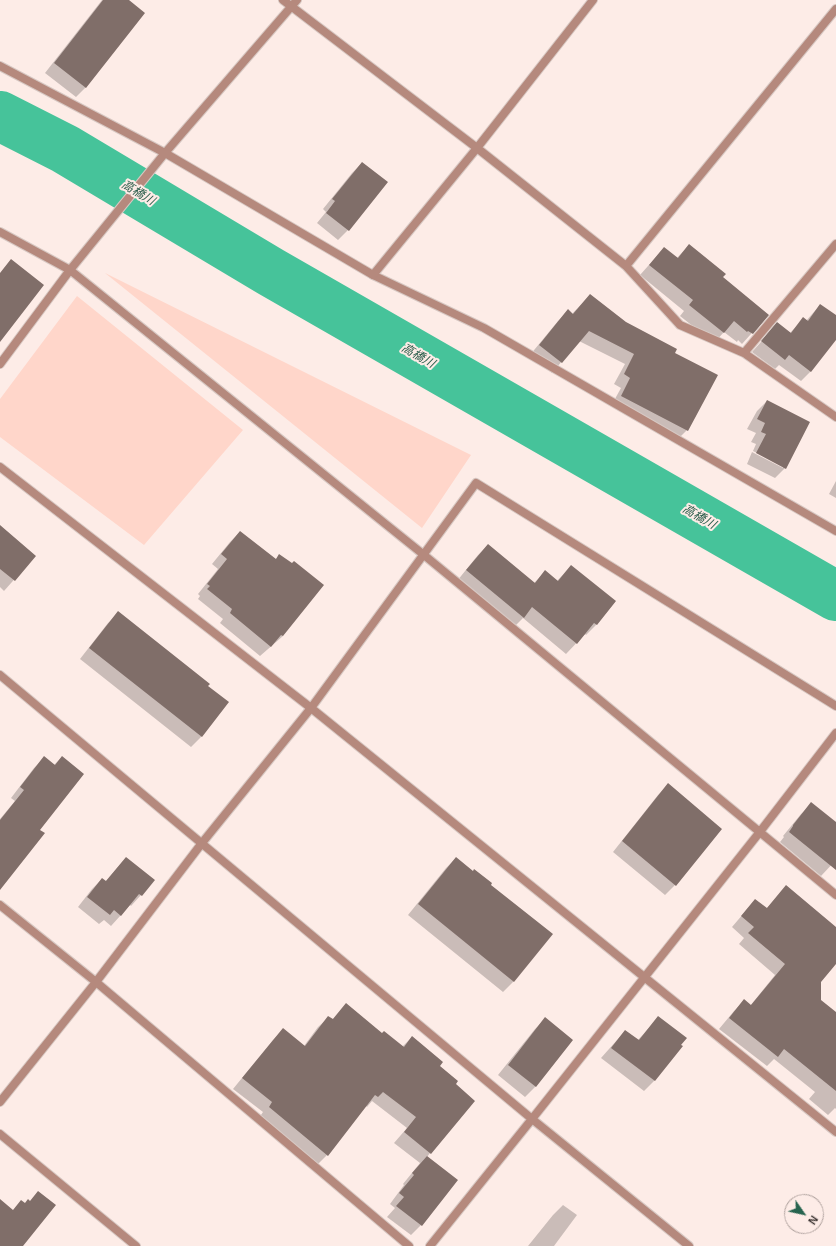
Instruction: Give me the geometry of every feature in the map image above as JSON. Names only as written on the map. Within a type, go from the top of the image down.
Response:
[{"type":"street","points":[[283,0],[294,3],[626,266],[680,325],[744,354],[836,417]]},
{"type":"street","points":[[373,275],[477,148],[590,1]]},
{"type":"street","points":[[0,364],[70,270],[165,153],[294,3]]},
{"type":"street","points":[[626,266],[836,9]]},
{"type":"street","points":[[0,66],[165,153],[373,275],[484,328],[836,531]]},
{"type":"street","points":[[0,232],[70,270],[424,555],[836,895]]},
{"type":"street","points":[[744,354],[836,244]]},
{"type":"street","points":[[0,466],[311,708],[836,1132]]},
{"type":"street","points":[[0,1102],[96,982],[202,844],[311,708],[476,483],[836,706]]},
{"type":"street","points":[[0,675],[532,1119],[689,1246]]},
{"type":"street","points":[[430,1246],[759,833],[836,733]]},
{"type":"street","points":[[0,905],[96,982],[409,1246]]},
{"type":"street","points":[[0,1134],[136,1246]]},
{"type":"shaded area","points":[[105,273],[471,455],[422,528]]},
{"type":"shaded area","points":[[77,296],[243,430],[144,545],[0,437],[0,399]]},
{"type":"building","points":[[103,0],[129,0],[145,13],[86,88],[54,63]]},
{"type":"building","points":[[362,162],[388,182],[349,231],[326,213],[335,201],[332,199]]},
{"type":"building","points":[[689,244],[726,274],[723,277],[769,315],[753,334],[748,331],[747,332],[734,321],[724,333],[689,305],[693,300],[649,265],[664,247],[678,258]]},
{"type":"building","points":[[11,259],[44,285],[0,342],[0,273]]},
{"type":"building","points":[[590,294],[626,322],[677,349],[675,353],[718,375],[688,431],[621,396],[630,378],[624,374],[634,354],[589,331],[562,363],[539,345],[568,309],[573,314]]},
{"type":"building","points":[[820,304],[836,315],[836,340],[811,372],[789,355],[785,360],[761,341],[777,322],[791,333],[803,317],[808,321]]},
{"type":"building","points":[[767,400],[810,422],[786,469],[756,453],[766,434],[761,432],[765,423],[757,419]]},
{"type":"building","points":[[0,525],[36,556],[15,581],[0,569]]},
{"type":"building","points":[[240,531],[276,559],[279,554],[292,563],[294,561],[324,585],[283,636],[281,635],[271,647],[230,613],[232,609],[207,589],[210,586],[207,584],[227,559],[221,554]]},
{"type":"building","points":[[488,544],[535,583],[545,570],[558,581],[571,565],[616,601],[597,625],[594,623],[577,644],[532,607],[524,618],[466,570]]},
{"type":"building","points":[[118,611],[210,684],[208,686],[229,702],[202,737],[89,648]]},
{"type":"building","points":[[44,756],[55,765],[62,756],[84,774],[40,830],[45,833],[0,890],[0,820],[24,790],[20,787]]},
{"type":"building","points":[[668,783],[722,829],[676,886],[622,841]]},
{"type":"building","points":[[811,802],[836,822],[836,870],[789,832]]},
{"type":"building","points":[[126,857],[155,880],[142,896],[139,894],[121,916],[114,910],[110,915],[87,897],[102,878],[106,881]]},
{"type":"building","points":[[456,857],[473,871],[474,869],[492,883],[491,885],[553,934],[514,982],[418,904]]},
{"type":"building","points":[[786,885],[836,927],[836,964],[821,982],[821,1000],[836,1012],[836,1091],[784,1049],[778,1057],[729,1018],[744,999],[751,1005],[785,964],[748,933],[754,927],[741,916],[755,899],[767,908]]},
{"type":"building","points":[[346,1003],[382,1033],[384,1031],[404,1047],[412,1036],[443,1062],[440,1066],[458,1081],[456,1084],[475,1101],[431,1154],[404,1132],[416,1117],[383,1092],[378,1097],[375,1095],[328,1156],[269,1107],[272,1102],[242,1078],[283,1028],[305,1046],[328,1016],[333,1019]]},
{"type":"building","points":[[658,1016],[687,1038],[681,1045],[683,1046],[655,1081],[611,1048],[625,1030],[639,1040]]},
{"type":"building","points":[[545,1017],[573,1040],[536,1087],[508,1065]]},
{"type":"building","points":[[427,1156],[458,1180],[422,1226],[396,1206],[404,1197],[399,1193],[414,1175],[412,1173]]},
{"type":"building","points":[[38,1191],[56,1205],[23,1246],[0,1246],[0,1199],[13,1210],[21,1200],[25,1203],[28,1199],[30,1201]]},
{"type":"waterway","name":"高橋川","points":[[0,116],[65,149],[271,272],[836,596]]}]
